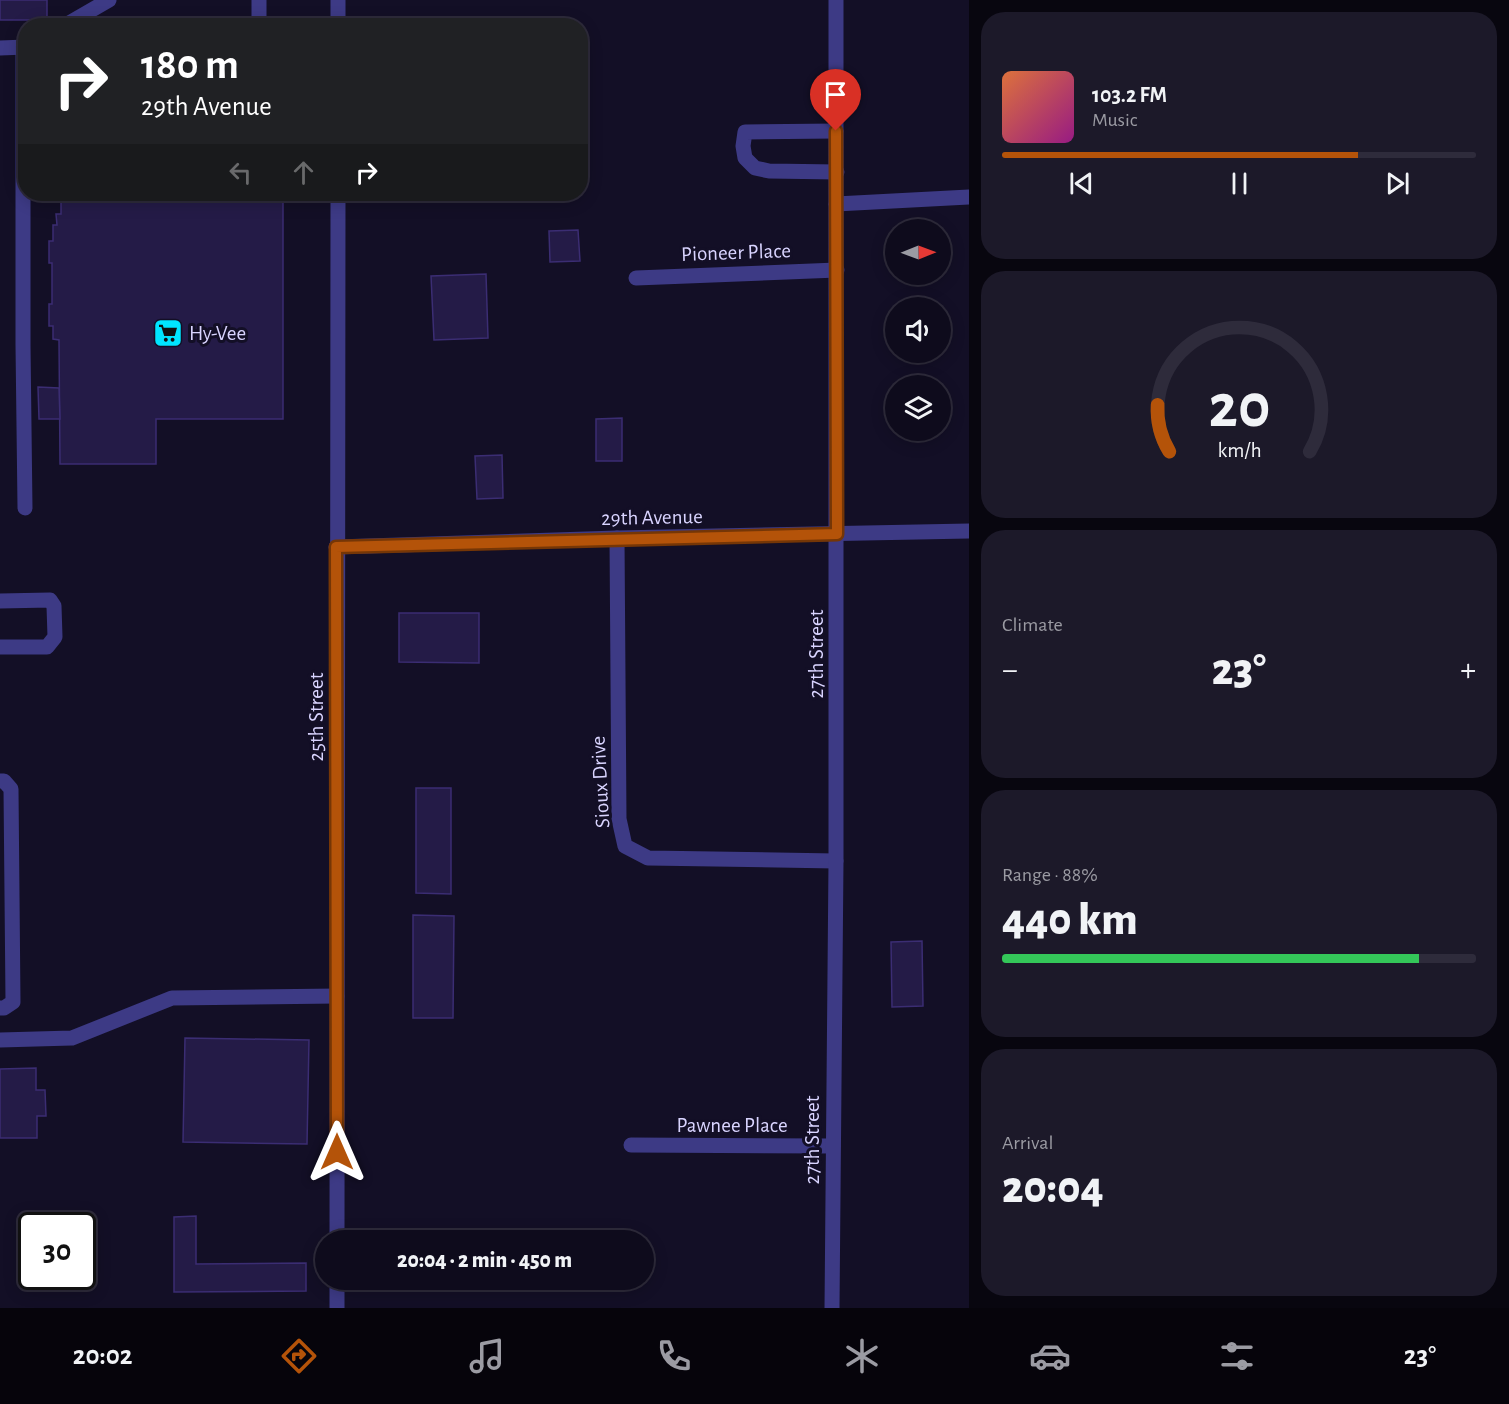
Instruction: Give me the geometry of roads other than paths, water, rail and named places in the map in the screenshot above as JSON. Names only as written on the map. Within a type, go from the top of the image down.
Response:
[{"type":"street","points":[[77,0],[84,14]]},
{"type":"street","points":[[77,18],[110,0]]},
{"type":"street","points":[[259,0],[259,18]]},
{"type":"street","points":[[338,0],[338,18]]},
{"type":"street","name":"27th Street","points":[[832,1308],[837,534],[836,0]]},
{"type":"street","points":[[0,48],[18,48]]},
{"type":"street","points":[[836,131],[745,132],[743,146],[745,158],[755,168],[769,171],[837,172]]},
{"type":"street","points":[[836,204],[969,197]]},
{"type":"street","points":[[23,201],[22,345],[25,508]]},
{"type":"street","name":"25th Street","points":[[337,1230],[338,201]]},
{"type":"street","name":"Pioneer Place","points":[[636,278],[837,270]]},
{"type":"street","name":"29th Avenue","points":[[336,547],[617,538],[969,531]]},
{"type":"street","name":"Sioux Drive","points":[[617,538],[619,819],[625,846],[648,858],[836,861]]},
{"type":"street","points":[[0,601],[50,600],[54,606],[55,637],[47,647],[0,647]]},
{"type":"street","points":[[0,781],[4,781],[11,789],[13,1002],[0,1008]]},
{"type":"street","points":[[0,1040],[72,1038],[172,998],[337,996]]},
{"type":"street","name":"Pawnee Place","points":[[631,1145],[833,1146]]},
{"type":"street","points":[[337,1290],[337,1308]]},
{"type":"place","name":"Hy-Vee","points":[[168,333]]}]
